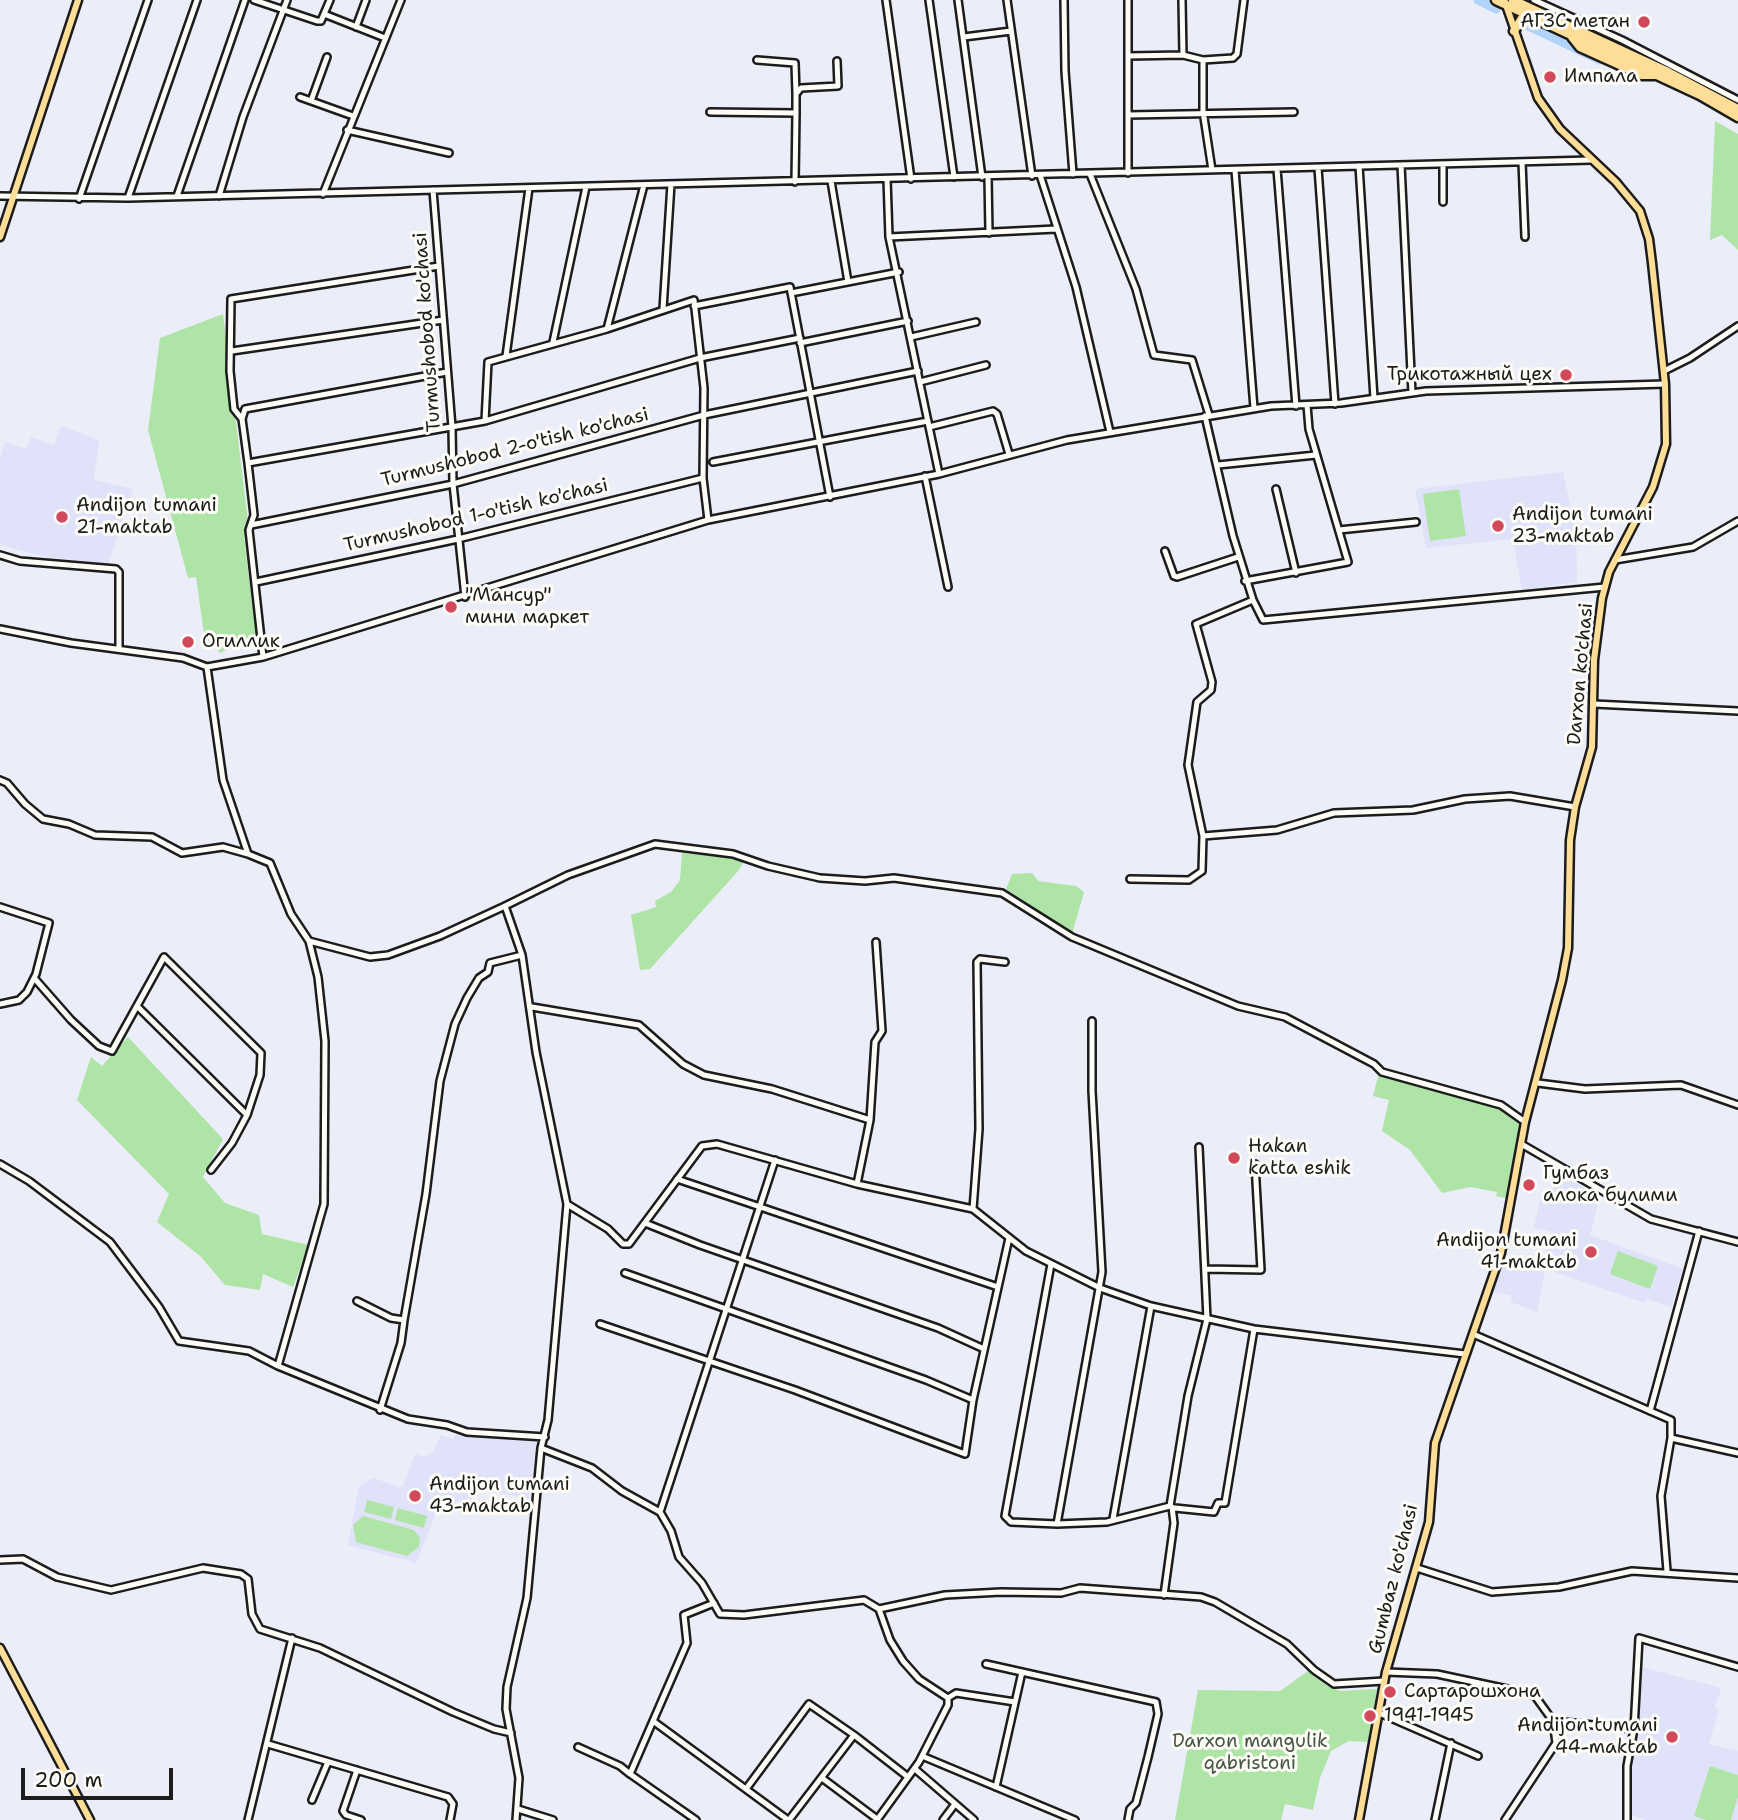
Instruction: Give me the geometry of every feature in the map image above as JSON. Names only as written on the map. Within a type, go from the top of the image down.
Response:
[{"type":"highway","points":[[1496,0],[1508,2],[1649,58],[1738,109]]},
{"type":"highway","points":[[1508,2],[1531,16],[1572,27],[1738,117]]},
{"type":"highway","points":[[1514,31],[1522,19],[1531,16]]},
{"type":"main road","points":[[0,237],[78,0]]},
{"type":"main road","name":"Darxon ko'chasi","points":[[1508,2],[1514,31],[1538,98],[1560,129],[1616,182],[1640,211],[1649,239],[1668,421],[1660,466],[1605,587],[1594,660],[1592,747],[1575,807],[1570,841],[1568,948],[1538,1083],[1525,1122],[1522,1145]]},
{"type":"main road","name":"Gumbaz ko'chasi","points":[[1359,1820],[1386,1672],[1429,1521],[1436,1443],[1501,1253],[1522,1145]]},
{"type":"main road","points":[[0,1648],[90,1820]]},
{"type":"street","points":[[79,199],[148,0]]},
{"type":"street","points":[[128,198],[197,0]]},
{"type":"street","points":[[177,197],[245,0]]},
{"type":"street","points":[[254,0],[317,21],[324,14],[330,0]]},
{"type":"street","points":[[219,196],[243,117],[287,0]]},
{"type":"street","points":[[356,27],[366,0]]},
{"type":"street","points":[[323,194],[401,0]]},
{"type":"street","points":[[886,0],[911,179]]},
{"type":"street","points":[[929,0],[954,177]]},
{"type":"street","points":[[958,0],[985,177],[989,233]]},
{"type":"street","points":[[1007,0],[1032,176]]},
{"type":"street","points":[[1064,0],[1067,110],[1073,174]]},
{"type":"street","points":[[1128,0],[1128,173]]},
{"type":"street","points":[[1182,0],[1183,55]]},
{"type":"street","points":[[1128,56],[1183,55],[1203,60],[1233,58],[1237,54],[1244,0]]},
{"type":"street","points":[[1534,0],[1572,27]]},
{"type":"street","points":[[324,14],[385,38]]},
{"type":"street","points":[[964,37],[1012,31]]},
{"type":"street","points":[[311,101],[327,57]]},
{"type":"street","points":[[1649,58],[1738,100]]},
{"type":"street","points":[[757,60],[795,63],[795,182]]},
{"type":"street","points":[[1203,60],[1203,111],[1212,170]]},
{"type":"street","points":[[796,94],[801,88],[836,88],[837,61]]},
{"type":"street","points":[[300,97],[353,116]]},
{"type":"street","points":[[1128,115],[1203,111],[1294,112]]},
{"type":"street","points":[[710,112],[796,113]]},
{"type":"street","points":[[347,130],[449,153]]},
{"type":"street","points":[[0,196],[79,199],[323,194],[1591,160]]},
{"type":"street","points":[[1522,162],[1525,237]]},
{"type":"street","points":[[1443,164],[1443,202]]},
{"type":"street","points":[[1401,165],[1412,393]]},
{"type":"street","points":[[1359,166],[1374,398]]},
{"type":"street","points":[[1318,167],[1335,404]]},
{"type":"street","points":[[1277,169],[1296,406]]},
{"type":"street","points":[[1235,170],[1254,408]]},
{"type":"street","points":[[1090,174],[1136,289],[1154,355],[1192,360],[1207,415],[1238,557],[1263,620],[1605,587]]},
{"type":"street","points":[[1040,175],[1080,300],[1110,432]]},
{"type":"street","points":[[887,179],[889,237],[939,474]]},
{"type":"street","points":[[831,181],[848,282]]},
{"type":"street","points":[[663,309],[671,184]]},
{"type":"street","points":[[607,329],[643,185]]},
{"type":"street","points":[[553,342],[586,187]]},
{"type":"street","points":[[506,356],[529,188]]},
{"type":"street","name":"Turmushobod ko'chasi","points":[[433,190],[452,427],[453,484],[465,597]]},
{"type":"street","points":[[889,237],[1056,229]]},
{"type":"street","points":[[242,419],[234,408],[230,371],[231,299],[439,266]]},
{"type":"street","points":[[791,293],[898,272]]},
{"type":"street","points":[[694,306],[790,287],[830,497]]},
{"type":"street","points":[[485,421],[485,365],[506,356],[607,329],[694,300],[704,415],[703,478],[708,520]]},
{"type":"street","points":[[232,351],[443,320]]},
{"type":"street","points":[[248,463],[485,421],[700,358],[908,321]]},
{"type":"street","points":[[911,337],[976,322]]},
{"type":"street","points":[[1664,371],[1690,358],[1738,326]]},
{"type":"street","points":[[920,382],[986,365]]},
{"type":"street","name":"Turmushobod 2-o'tish ko'chasi","points":[[251,525],[453,484],[704,415],[918,370]]},
{"type":"street","points":[[263,657],[251,525],[254,515],[242,419],[245,409],[447,372]]},
{"type":"street","points":[[0,629],[183,657],[207,667],[263,657],[382,618],[465,597],[708,520],[939,474],[1009,454],[1110,432],[1254,408],[1335,404],[1412,393],[1665,384]]},
{"type":"street","points":[[1245,580],[1348,562],[1316,455],[1307,405]]},
{"type":"street","points":[[713,462],[993,411],[997,414],[1009,454]]},
{"type":"street","points":[[1218,464],[1316,455]]},
{"type":"street","points":[[925,476],[948,587]]},
{"type":"street","name":"Turmushobod 1-o'tish ko'chasi","points":[[256,582],[458,539],[703,478]]},
{"type":"street","points":[[1276,489],[1296,573]]},
{"type":"street","points":[[1339,530],[1416,522]]},
{"type":"street","points":[[1615,560],[1693,547],[1738,522]]},
{"type":"street","points":[[1165,551],[1176,577],[1238,557]]},
{"type":"street","points":[[0,555],[20,561],[116,569],[119,572],[119,649]]},
{"type":"street","points":[[1130,879],[1160,877],[1182,881],[1198,876],[1202,871],[1205,853],[1203,836],[1188,765],[1197,702],[1211,690],[1212,682],[1196,624],[1253,600]]},
{"type":"street","points":[[207,667],[223,780],[248,854]]},
{"type":"street","points":[[1594,704],[1738,711]]},
{"type":"street","points":[[0,780],[7,783],[25,804],[43,819],[69,824],[94,835],[152,837],[182,853],[223,847],[271,863],[291,914],[309,941],[318,977],[325,1041],[324,1204],[278,1366]]},
{"type":"street","points":[[1203,836],[1277,830],[1334,813],[1413,810],[1471,799],[1510,796],[1575,807]]},
{"type":"street","points":[[309,941],[370,957],[388,955],[440,936],[568,875],[655,844],[733,854],[768,866],[820,878],[865,881],[894,878],[1002,893],[1072,937],[1238,1006],[1285,1017],[1374,1064],[1382,1072],[1501,1105],[1525,1122]]},
{"type":"street","points":[[505,906],[522,956],[536,1052],[567,1204],[527,1598],[507,1687],[506,1709],[519,1778],[516,1820]]},
{"type":"street","points":[[0,907],[49,923],[35,979],[19,1000],[0,1004]]},
{"type":"street","points":[[857,1184],[870,1120],[875,1042],[882,1031],[876,942]]},
{"type":"street","points":[[380,1410],[401,1343],[426,1194],[440,1081],[455,1024],[467,998],[479,978],[488,972],[490,964],[522,956]]},
{"type":"street","points":[[35,979],[71,1020],[108,1051],[115,1049],[164,957],[261,1053],[257,1089],[247,1115],[232,1143],[211,1170]]},
{"type":"street","points":[[973,1209],[979,1129],[977,960],[1005,962]]},
{"type":"street","points":[[138,1007],[247,1115]]},
{"type":"street","points":[[531,1007],[639,1025],[682,1063],[704,1075],[772,1089],[870,1120]]},
{"type":"street","points":[[1057,1524],[1102,1272],[1092,1091],[1092,1021]]},
{"type":"street","points":[[1538,1083],[1586,1089],[1681,1085],[1738,1105]]},
{"type":"street","points":[[567,1204],[608,1229],[625,1245],[633,1241],[702,1146],[708,1143],[857,1184],[973,1209],[1009,1238],[1051,1264],[1100,1288],[1151,1306],[1254,1329],[1465,1354]]},
{"type":"street","points":[[1522,1145],[1651,1219],[1738,1242]]},
{"type":"street","points":[[1164,1595],[1172,1507],[1188,1396],[1207,1319],[1199,1147]]},
{"type":"street","points":[[660,1512],[762,1208],[775,1160]]},
{"type":"street","points":[[0,1164],[29,1181],[110,1242],[152,1297],[179,1341],[249,1350],[278,1366],[380,1410],[467,1432],[545,1437]]},
{"type":"street","points":[[1206,1269],[1261,1270],[1255,1164]]},
{"type":"street","points":[[677,1179],[998,1287]]},
{"type":"street","points":[[645,1223],[938,1328],[984,1349]]},
{"type":"street","points":[[1650,1411],[1699,1231]]},
{"type":"street","points":[[600,1324],[964,1454],[973,1400],[1009,1238]]},
{"type":"street","points":[[1051,1264],[1005,1516],[1011,1522],[1087,1525],[1172,1507],[1214,1512],[1218,1503],[1225,1503],[1254,1329]]},
{"type":"street","points":[[625,1273],[926,1380],[973,1400]]},
{"type":"street","points":[[357,1301],[391,1318],[404,1320]]},
{"type":"street","points":[[1113,1520],[1151,1306]]},
{"type":"street","points":[[1473,1334],[1671,1420],[1671,1438],[1661,1496],[1667,1572]]},
{"type":"street","points":[[1671,1438],[1738,1453]]},
{"type":"street","points":[[541,1448],[592,1468],[622,1491],[660,1512],[679,1557],[702,1583],[720,1614],[864,1600],[879,1609],[885,1629],[903,1661],[919,1679],[948,1698]]},
{"type":"street","points":[[0,1560],[23,1559],[58,1577],[111,1590],[204,1568],[228,1571],[248,1579],[256,1625],[292,1637],[479,1723],[511,1732]]},
{"type":"street","points":[[1417,1568],[1492,1592],[1559,1587],[1632,1571],[1738,1578]]},
{"type":"street","points":[[879,1609],[945,1595],[1001,1591],[1051,1593],[1103,1589],[1201,1597],[1215,1602],[1287,1644],[1314,1670],[1334,1684],[1384,1681]]},
{"type":"street","points":[[629,1774],[687,1643],[684,1615],[714,1603]]},
{"type":"street","points":[[248,1820],[292,1637]]},
{"type":"street","points":[[1627,1820],[1627,1766],[1634,1729],[1639,1638],[1738,1667]]},
{"type":"street","points":[[985,1664],[1156,1702],[1158,1714],[1148,1757],[1136,1803],[1130,1809],[1128,1820]]},
{"type":"street","points":[[996,1787],[1022,1672]]},
{"type":"street","points":[[1386,1672],[1437,1674],[1535,1696],[1556,1727],[1556,1743],[1505,1820]]},
{"type":"street","points":[[822,1778],[877,1820],[915,1769],[946,1711],[948,1698],[956,1693],[1015,1702]]},
{"type":"street","points":[[746,1790],[809,1704],[908,1777]]},
{"type":"street","points":[[1377,1712],[1478,1756]]},
{"type":"street","points":[[653,1721],[789,1820],[854,1735]]},
{"type":"street","points":[[1553,1721],[1634,1729]]},
{"type":"street","points":[[1435,1820],[1451,1743]]},
{"type":"street","points":[[268,1744],[447,1797],[453,1804],[450,1820]]},
{"type":"street","points":[[578,1747],[629,1774],[695,1820]]},
{"type":"street","points":[[922,1756],[1076,1820]]},
{"type":"street","points":[[312,1800],[328,1762]]},
{"type":"street","points":[[915,1769],[974,1820]]},
{"type":"street","points":[[357,1770],[344,1811],[346,1815],[361,1820]]},
{"type":"street","points":[[943,1820],[955,1804]]},
{"type":"street","points":[[518,1809],[553,1820]]},
{"type":"shaded area","name":"Andijon tumani 21-maktab","points":[[61,426],[99,440],[94,480],[133,489],[108,565],[51,558],[0,545],[0,460],[5,442],[26,449],[31,437],[54,445]]},
{"type":"shaded area","name":"Andijon tumani 23-maktab","points":[[1563,472],[1576,533],[1577,582],[1522,590],[1513,539],[1426,548],[1415,489]]},
{"type":"shaded area","name":"Andijon tumani 41-maktab","points":[[1557,1173],[1600,1196],[1590,1235],[1683,1269],[1671,1307],[1647,1299],[1645,1303],[1543,1268],[1551,1231],[1534,1228],[1541,1195],[1551,1197]]},
{"type":"shaded area","points":[[1504,1263],[1545,1272],[1537,1312],[1511,1302],[1512,1296],[1493,1292]]},
{"type":"shaded area","name":"Andijon tumani 43-maktab","points":[[458,1431],[466,1436],[538,1441],[529,1498],[475,1490],[471,1503],[459,1500],[456,1507],[441,1501],[416,1563],[348,1545],[359,1486],[373,1478],[403,1486],[415,1454],[425,1457],[433,1452],[441,1435],[453,1439]]},
{"type":"shaded area","name":"Andijon tumani 44-maktab","points":[[1638,1666],[1721,1688],[1715,1708],[1719,1710],[1709,1744],[1738,1751],[1738,1820],[1646,1820],[1628,1814],[1628,1766]]},
{"type":"green space","points":[[1715,121],[1738,134],[1738,250],[1722,235],[1710,240]]},
{"type":"green space","points":[[223,314],[248,522],[244,536],[257,644],[243,648],[239,645],[219,653],[215,639],[205,641],[196,577],[188,578],[148,430],[160,338]]},
{"type":"green space","points":[[1459,489],[1466,536],[1430,541],[1423,494]]},
{"type":"green space","points":[[682,853],[730,856],[744,861],[739,870],[650,969],[640,970],[631,915],[656,907],[655,901],[671,892],[680,880]]},
{"type":"green space","points":[[1032,873],[1038,881],[1076,886],[1084,892],[1072,934],[1006,889],[1012,874]]},
{"type":"green space","points":[[128,1037],[223,1139],[203,1177],[225,1203],[259,1215],[262,1234],[309,1245],[293,1287],[263,1274],[260,1290],[225,1285],[200,1256],[157,1222],[169,1194],[77,1100],[91,1057],[102,1066]]},
{"type":"green space","points":[[1379,1073],[1495,1106],[1519,1124],[1506,1198],[1496,1196],[1497,1192],[1470,1187],[1442,1193],[1410,1150],[1382,1131],[1389,1100],[1373,1096]]},
{"type":"green space","points":[[1618,1251],[1658,1266],[1650,1289],[1610,1274]]},
{"type":"green space","points":[[367,1500],[394,1507],[391,1519],[364,1512]]},
{"type":"green space","points":[[398,1508],[427,1516],[424,1528],[395,1520]]},
{"type":"green space","points":[[363,1516],[414,1530],[420,1538],[419,1547],[407,1556],[356,1542],[353,1525]]},
{"type":"green space","name":"Darxon mangulik qabristoni","points":[[1308,1671],[1327,1686],[1341,1691],[1377,1689],[1368,1742],[1349,1741],[1331,1751],[1320,1778],[1313,1810],[1285,1804],[1281,1820],[1175,1820],[1198,1690],[1280,1691]]},
{"type":"green space","points":[[1710,1766],[1738,1775],[1738,1797],[1731,1820],[1706,1820],[1694,1816]]},
{"type":"waterway","points":[[1478,0],[1496,9]]},
{"type":"waterway","points":[[1524,24],[1600,60]]},
{"type":"place","name":"АГЗС метан","points":[[1644,22]]},
{"type":"place","name":"Импала","points":[[1550,77]]},
{"type":"place","name":"Трикотажный цех","points":[[1566,375]]},
{"type":"place","name":"Andijon tumani 21-maktab","points":[[62,517]]},
{"type":"place","name":"Andijon tumani 23-maktab","points":[[1498,526]]},
{"type":"place","name":"\"Мансур\" мини маркет","points":[[451,607]]},
{"type":"place","name":"Огиллик","points":[[188,642]]},
{"type":"place","name":"Hakan katta eshik","points":[[1234,1158]]},
{"type":"place","name":"Гумбаз алока булими","points":[[1529,1185]]},
{"type":"place","name":"Andijon tumani 41-maktab","points":[[1591,1252]]},
{"type":"place","name":"Andijon tumani 43-maktab","points":[[415,1496]]},
{"type":"place","name":"Сартарошхона","points":[[1390,1692]]},
{"type":"place","name":"1941-1945","points":[[1370,1716]]},
{"type":"place","name":"Andijon tumani 44-maktab","points":[[1672,1737]]}]
